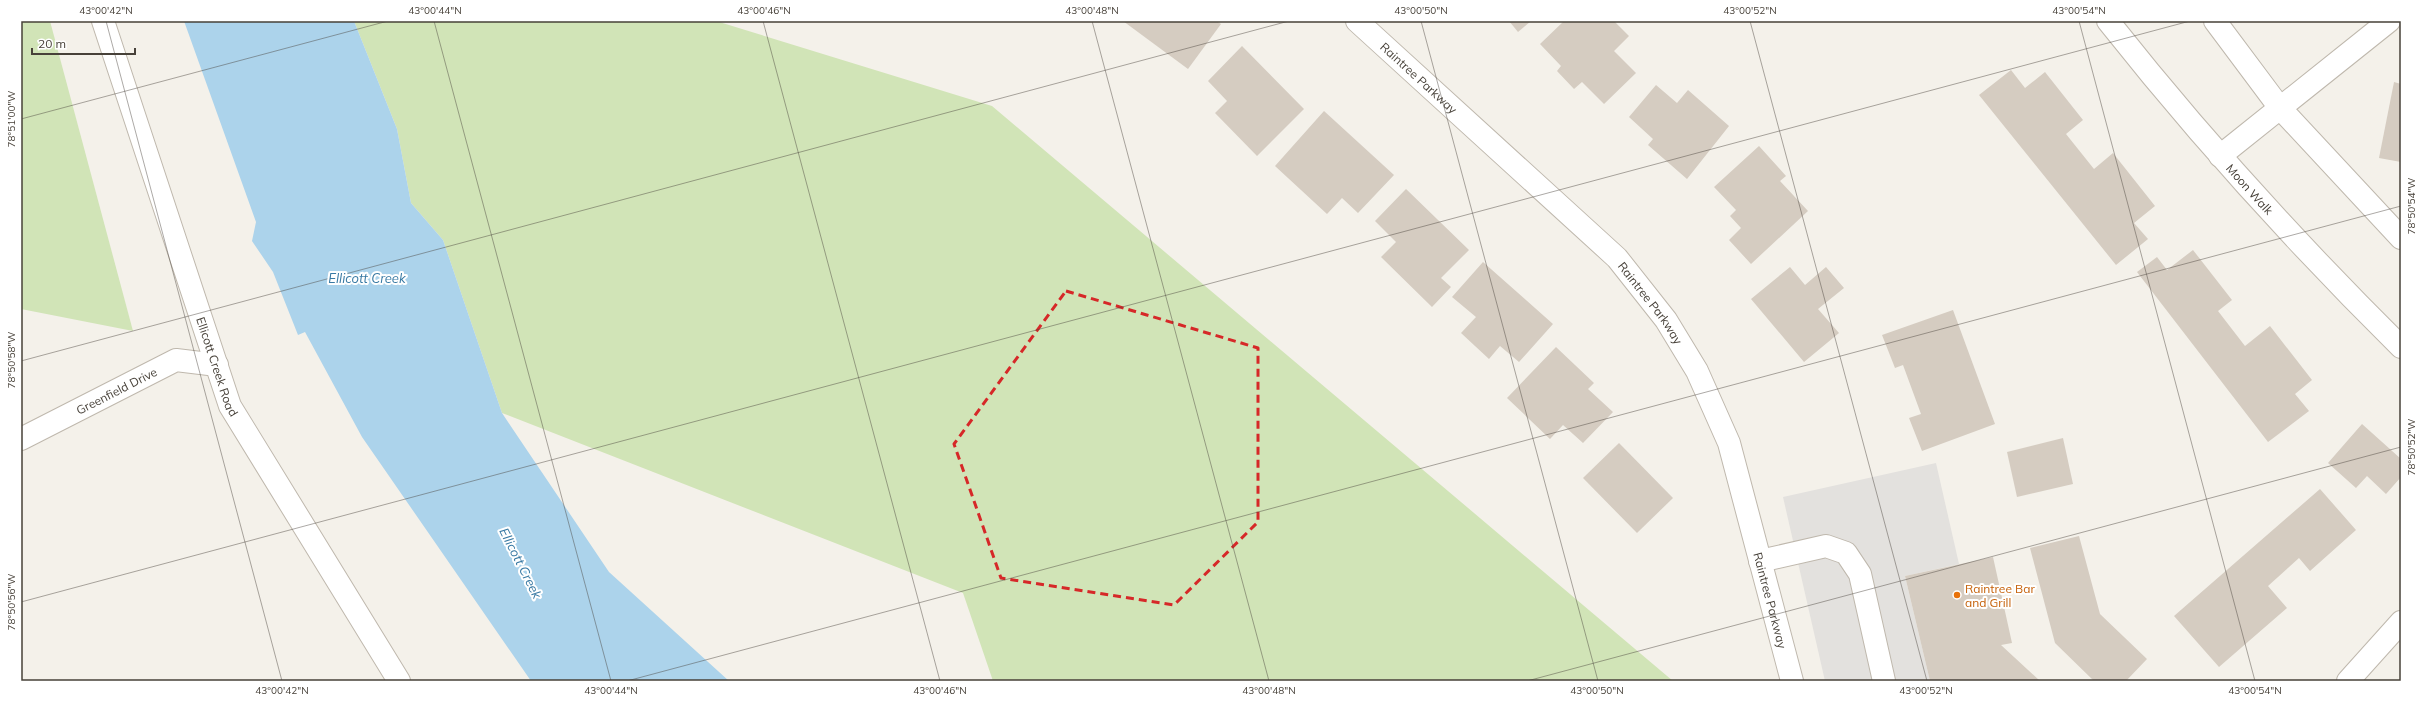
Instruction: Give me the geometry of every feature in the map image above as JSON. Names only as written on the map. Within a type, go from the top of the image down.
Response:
[{"type":"street","name":"Ellicott Creek Road","points":[[103,21],[230,406],[400,681]]},
{"type":"street","name":"Raintree Parkway","points":[[1357,21],[1617,258],[1666,320],[1696,371],[1729,443],[1792,681]]},
{"type":"street","name":"Moon Walk","points":[[2108,21],[2220,156],[2287,231],[2401,347]]},
{"type":"street","points":[[2215,21],[2280,108],[2401,238]]},
{"type":"street","points":[[2220,156],[2389,21]]},
{"type":"street","name":"Greenfield Drive","points":[[21,439],[176,360],[217,364]]},
{"type":"street","points":[[1760,561],[1826,546],[1846,553],[1860,574],[1884,681]]},
{"type":"street","points":[[2348,681],[2401,622]]},
{"type":"highlighted area","points":[[1066,291],[1258,348],[1258,522],[1174,605],[1001,578],[954,444]]},
{"type":"green space","points":[[21,21],[50,21],[133,331],[21,309]]},
{"type":"green space","points":[[354,21],[716,21],[992,106],[1673,681],[993,681],[963,593],[502,413],[443,240],[411,203],[397,129]]},
{"type":"shaded area","points":[[1936,463],[1959,564],[1905,576],[1930,681],[1825,681],[1783,497]]},
{"type":"water","name":"Ellicott Creek","points":[[184,21],[354,21],[397,129],[411,203],[443,240],[502,413],[609,572],[729,681],[531,681],[362,437],[305,332],[298,335],[273,272],[252,241],[256,222]]},
{"type":"building","points":[[1123,21],[1216,21],[1221,24],[1188,69]]},
{"type":"building","points":[[1509,21],[1531,21],[1518,32]]},
{"type":"building","points":[[1564,21],[1614,21],[1629,36],[1614,51],[1636,73],[1604,104],[1582,82],[1574,89],[1557,71],[1561,66],[1540,44]]},
{"type":"building","points":[[1242,46],[1304,109],[1257,156],[1215,113],[1227,101],[1208,81]]},
{"type":"building","points":[[2011,70],[2025,88],[2045,72],[2083,120],[2066,134],[2094,169],[2113,153],[2155,206],[2134,223],[2148,239],[2116,265],[1979,95]]},
{"type":"building","points":[[2394,82],[2401,84],[2401,162],[2379,158]]},
{"type":"building","points":[[1656,85],[1677,103],[1688,90],[1729,126],[1687,179],[1648,145],[1653,139],[1629,117]]},
{"type":"building","points":[[1324,111],[1394,175],[1358,213],[1342,198],[1327,214],[1275,166]]},
{"type":"building","points":[[1759,146],[1786,176],[1780,181],[1808,211],[1751,264],[1729,240],[1741,228],[1730,216],[1736,210],[1714,187]]},
{"type":"building","points":[[1406,189],[1469,250],[1441,278],[1451,287],[1432,307],[1381,257],[1396,242],[1375,221]]},
{"type":"building","points":[[2193,250],[2232,300],[2218,311],[2245,346],[2270,326],[2312,380],[2295,394],[2309,411],[2268,442],[2137,272],[2157,257],[2167,270]]},
{"type":"building","points":[[1483,262],[1553,324],[1519,362],[1500,346],[1489,359],[1461,333],[1476,317],[1452,297]]},
{"type":"building","points":[[1790,267],[1805,285],[1826,267],[1844,288],[1818,309],[1839,333],[1804,362],[1751,299]]},
{"type":"building","points":[[1953,310],[1995,424],[1922,451],[1909,418],[1921,414],[1903,365],[1895,368],[1882,335]]},
{"type":"building","points":[[1556,347],[1594,383],[1588,389],[1613,412],[1583,443],[1563,425],[1550,439],[1507,398]]},
{"type":"building","points":[[2362,424],[2401,459],[2401,477],[2386,494],[2367,476],[2356,488],[2328,463]]},
{"type":"building","points":[[2063,438],[2073,484],[2017,497],[2007,452]]},
{"type":"building","points":[[1619,443],[1673,498],[1637,533],[1583,478]]},
{"type":"building","points":[[2320,489],[2356,530],[2310,571],[2299,558],[2268,586],[2287,608],[2219,667],[2174,616]]},
{"type":"building","points":[[2079,536],[2100,614],[2147,659],[2126,681],[2094,681],[2055,643],[2030,548]]},
{"type":"building","points":[[1993,557],[2012,643],[2001,645],[2040,681],[1930,681],[1905,576]]},
{"type":"place","name":"Raintree Bar and Grill","points":[[1957,595]]}]
